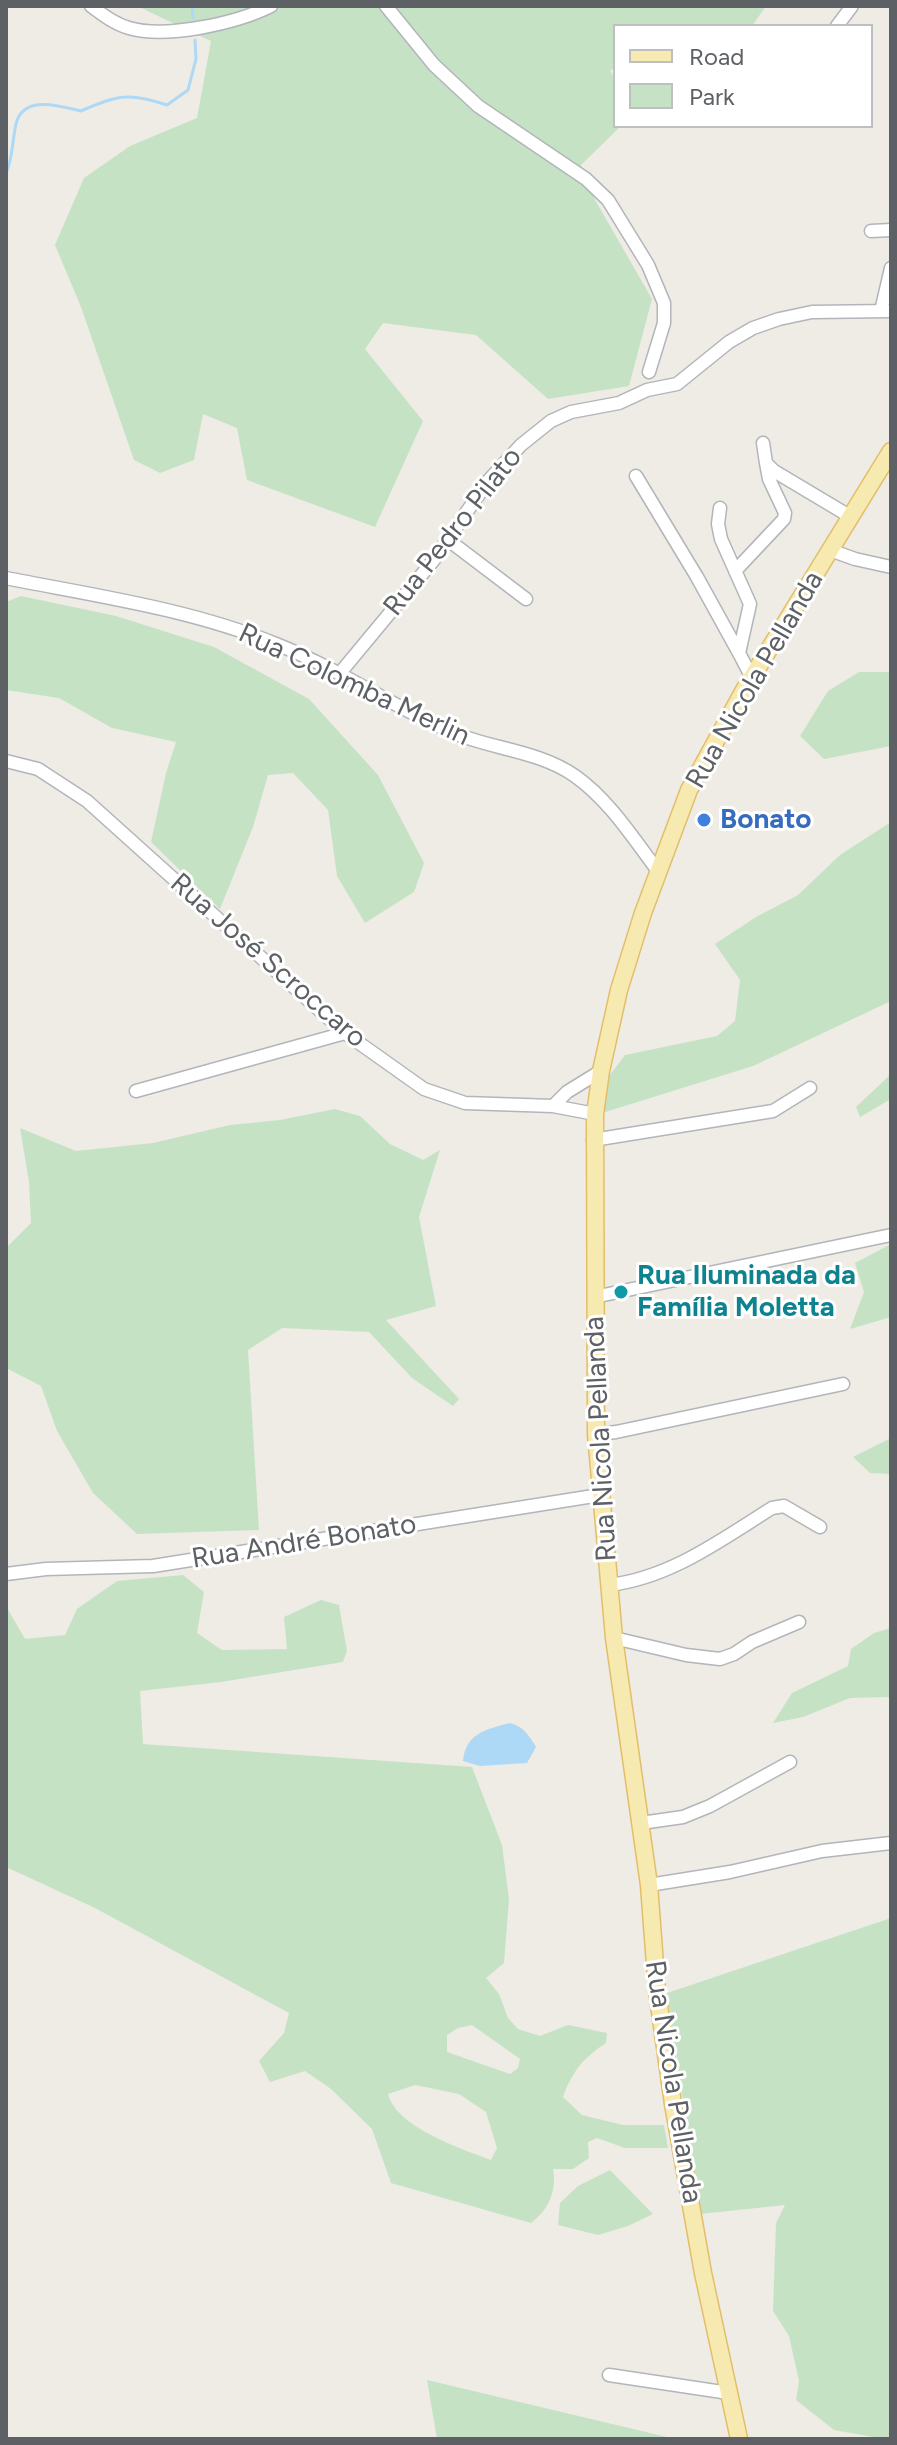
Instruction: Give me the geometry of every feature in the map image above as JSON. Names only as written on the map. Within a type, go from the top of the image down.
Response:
[{"type":"main road","name":"Rua Nicola Pellanda","points":[[739,2439],[703,2273],[673,2104],[657,1991],[649,1885],[614,1638],[596,1434],[593,1140],[601,1071],[619,990],[658,871],[689,790],[752,678],[891,451]]},
{"type":"street","points":[[91,6],[125,27],[148,31],[214,26],[271,6]]},
{"type":"street","points":[[386,6],[434,65],[478,106],[586,179],[608,200],[648,265],[664,303],[664,323],[649,372]]},
{"type":"street","points":[[838,24],[852,6]]},
{"type":"street","points":[[871,231],[891,230]]},
{"type":"street","points":[[886,311],[891,268]]},
{"type":"street","name":"Rua Pedro Pilato","points":[[340,673],[433,561],[479,493],[509,457],[534,434],[561,416],[619,403],[647,390],[677,384],[729,342],[753,328],[779,319],[812,312],[886,311]]},
{"type":"street","points":[[735,571],[784,519],[785,513],[772,488],[763,443]]},
{"type":"street","points":[[766,463],[851,517]]},
{"type":"street","points":[[636,476],[697,577],[752,678]]},
{"type":"street","points":[[720,508],[718,524],[721,539],[750,604],[739,653]]},
{"type":"street","points":[[447,539],[526,599]]},
{"type":"street","points":[[830,550],[891,567]]},
{"type":"street","name":"Rua Colomba Merlin","points":[[6,578],[200,618],[277,644],[340,673],[448,731],[540,759],[575,776],[608,807],[658,871]]},
{"type":"street","name":"Rua José Scroccaro","points":[[6,761],[38,769],[87,801],[345,1033],[424,1089],[465,1103],[553,1106],[595,1114]]},
{"type":"street","points":[[136,1091],[345,1033]]},
{"type":"street","points":[[553,1106],[567,1092],[601,1071]]},
{"type":"street","points":[[593,1140],[773,1111],[810,1088]]},
{"type":"street","points":[[594,1297],[891,1235]]},
{"type":"street","points":[[596,1434],[843,1384]]},
{"type":"street","name":"Rua André Bonato","points":[[6,1574],[46,1569],[153,1566],[600,1495]]},
{"type":"street","points":[[609,1585],[631,1583],[657,1575],[772,1508],[784,1506],[820,1527]]},
{"type":"street","points":[[614,1638],[686,1655],[720,1659],[799,1622]]},
{"type":"street","points":[[641,1823],[683,1817],[710,1806],[790,1762]]},
{"type":"street","points":[[649,1885],[730,1872],[822,1851],[891,1843]]},
{"type":"street","points":[[609,2375],[729,2393]]},
{"type":"green space","points":[[137,6],[766,6],[753,24],[613,24],[613,69],[610,71],[613,75],[613,128],[619,128],[581,165],[594,198],[652,299],[629,386],[548,399],[476,335],[383,323],[365,349],[423,421],[375,527],[247,480],[237,428],[203,414],[194,460],[160,473],[134,460],[81,307],[55,245],[84,178],[130,146],[197,118],[211,41]]},
{"type":"green space","points":[[21,596],[116,616],[214,647],[309,699],[378,775],[424,863],[414,892],[365,923],[337,876],[328,810],[293,773],[268,775],[253,827],[220,909],[151,842],[176,742],[112,728],[59,698],[6,690],[6,602]]},
{"type":"green space","points":[[859,672],[891,672],[891,746],[824,759],[800,736],[828,691]]},
{"type":"green space","points":[[891,822],[891,1001],[753,1066],[602,1113],[606,1080],[625,1055],[717,1036],[735,1021],[740,980],[715,944],[756,917],[798,895],[840,855]]},
{"type":"green space","points":[[891,1074],[891,1099],[860,1117],[856,1107]]},
{"type":"green space","points":[[335,1109],[360,1116],[390,1144],[423,1160],[440,1150],[419,1217],[436,1306],[386,1320],[459,1399],[453,1406],[412,1378],[369,1332],[282,1328],[248,1350],[259,1530],[137,1534],[93,1493],[57,1431],[41,1386],[6,1368],[6,1248],[31,1223],[29,1182],[20,1128],[76,1151],[153,1143],[230,1125],[280,1120]]},
{"type":"green space","points":[[891,1244],[891,1317],[850,1329],[864,1292],[855,1263]]},
{"type":"green space","points":[[891,1438],[891,1474],[870,1473],[853,1457]]},
{"type":"green space","points":[[183,1575],[204,1592],[197,1633],[222,1650],[287,1649],[284,1617],[321,1600],[339,1605],[347,1651],[343,1662],[221,1682],[140,1691],[143,1744],[472,1767],[502,1845],[509,1899],[504,1963],[486,1978],[499,1994],[508,2018],[518,2029],[540,2036],[568,2025],[607,2033],[606,2043],[579,2066],[563,2097],[582,2115],[623,2125],[664,2125],[668,2148],[625,2148],[597,2138],[588,2142],[589,2158],[573,2169],[553,2169],[554,2185],[550,2199],[543,2212],[531,2223],[391,2183],[372,2129],[331,2089],[305,2071],[270,2082],[259,2061],[284,2033],[289,2013],[95,1908],[6,1867],[6,1606],[25,1639],[65,1635],[77,1609],[117,1581]],"holes":[[[472,2025],[520,2059],[518,2068],[510,2074],[447,2052],[447,2035],[458,2028]],[[415,2085],[459,2094],[486,2112],[497,2148],[491,2160],[432,2135],[403,2117],[388,2094]]]},
{"type":"green space","points":[[891,1628],[891,1697],[850,1698],[803,1717],[773,1723],[792,1693],[848,1666],[851,1649],[874,1633]]},
{"type":"green space","points":[[891,1918],[891,2439],[884,2439],[834,2430],[796,2400],[799,2381],[789,2336],[773,2311],[776,2223],[785,2205],[700,2214],[667,1993]]},
{"type":"green space","points":[[610,2170],[653,2214],[598,2235],[558,2225],[560,2203],[578,2186]]},
{"type":"green space","points":[[427,2380],[667,2437],[668,2439],[437,2439]]},
{"type":"water","points":[[509,1723],[525,1731],[536,1747],[527,1763],[480,1766],[463,1761],[468,1744],[478,1734]]},
{"type":"waterway","points":[[192,6],[193,18]]},
{"type":"waterway","points":[[6,174],[16,124],[26,109],[44,104],[81,111],[124,97],[143,98],[167,105],[188,90],[196,59],[195,40]]},
{"type":"place","name":"Bonato","points":[[704,820]]},
{"type":"place","name":"Rua Iluminada da Família Moletta","points":[[621,1292]]}]
